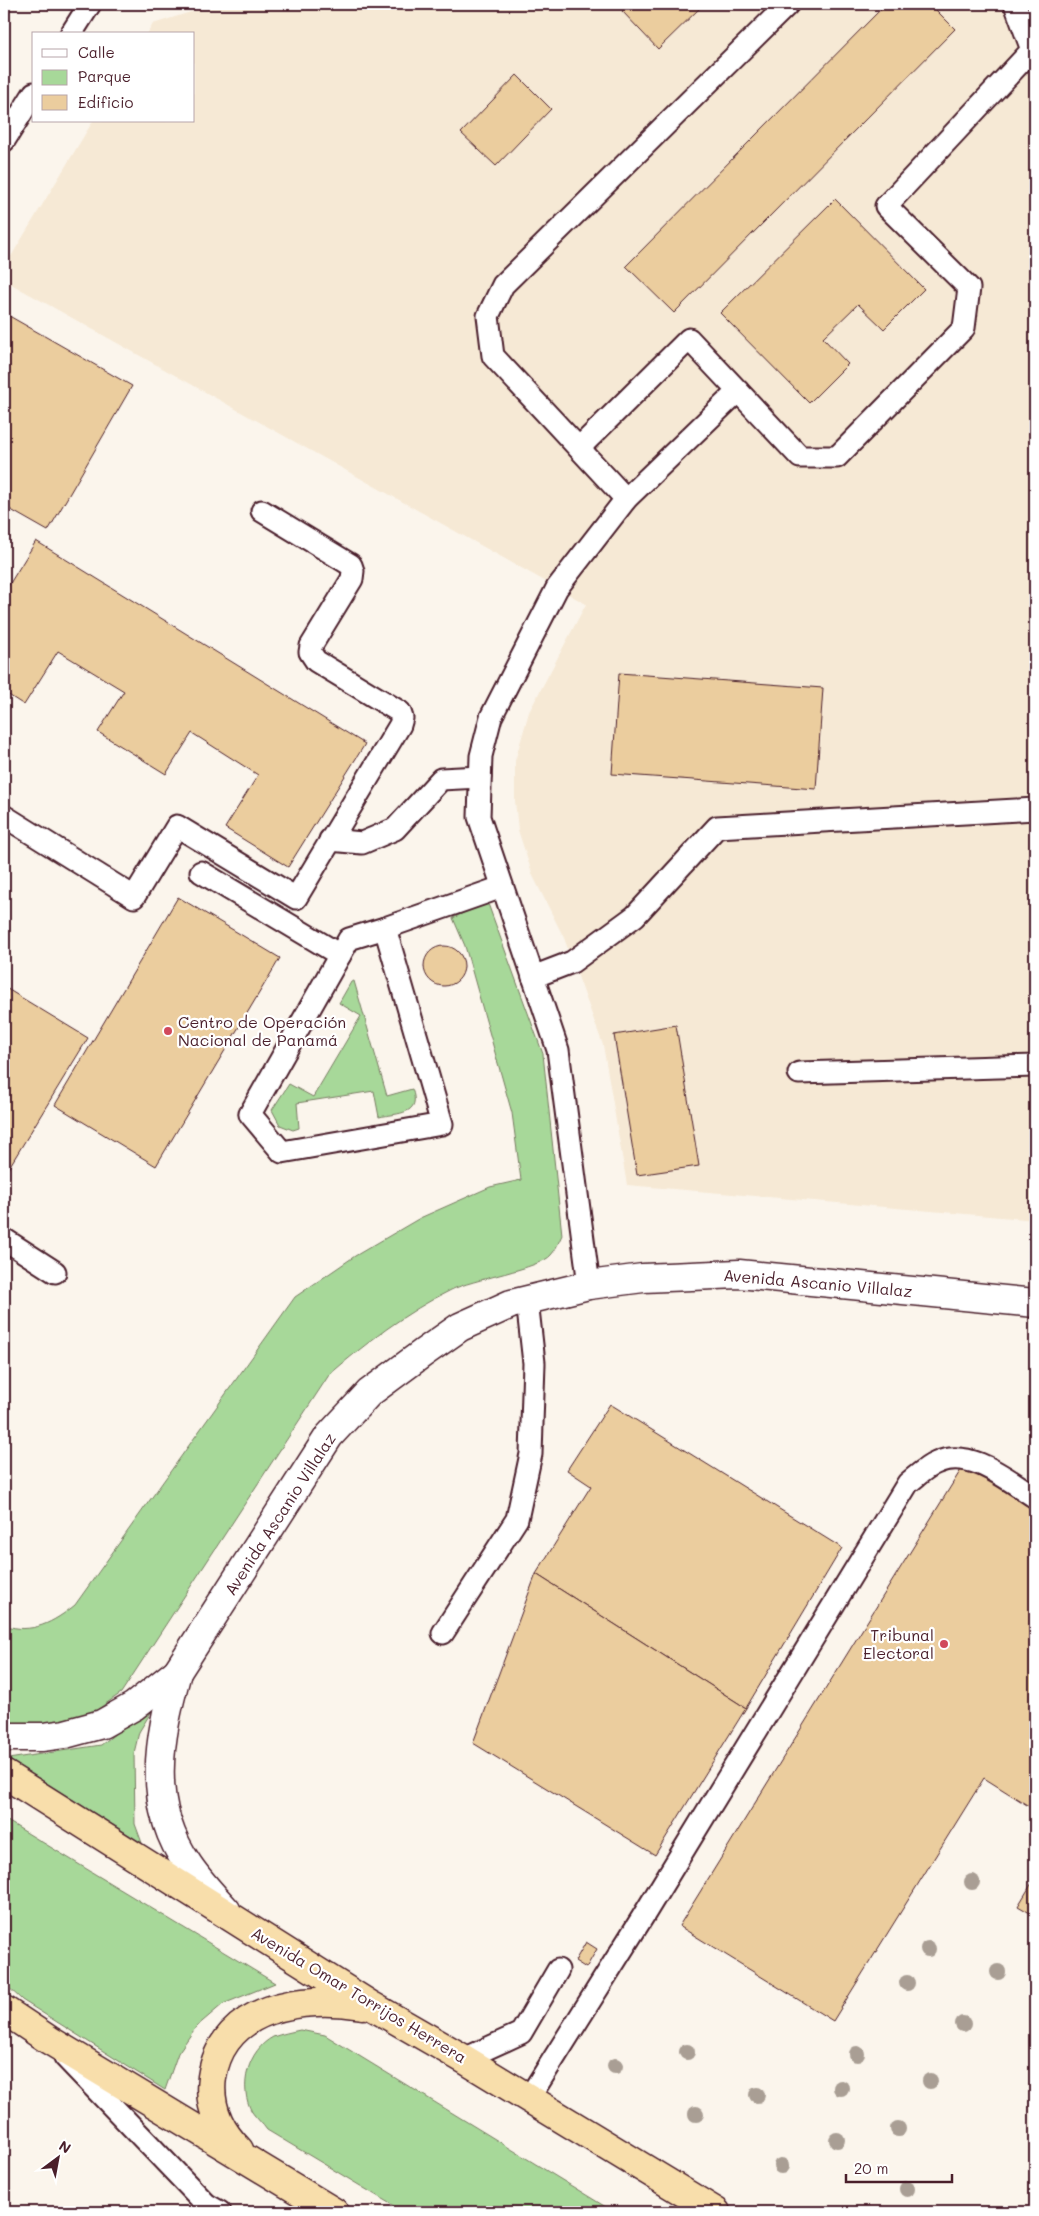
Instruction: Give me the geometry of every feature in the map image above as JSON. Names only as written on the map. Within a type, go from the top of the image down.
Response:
[{"type":"highway","name":"Avenida Omar Torrijos Herrera","points":[[4,1774],[372,2006],[464,2059],[716,2212]]},
{"type":"highway","points":[[254,2164],[230,2141],[219,2124],[212,2104],[211,2086],[214,2067],[221,2048],[245,2022],[264,2013],[296,2003],[336,2000],[372,2006]]},
{"type":"highway","points":[[4,2010],[49,2040],[334,2212]]},
{"type":"main road","name":"Avenida Ascanio Villalaz","points":[[233,1918],[188,1865],[170,1830],[160,1798],[161,1744],[168,1706],[177,1672],[329,1436],[370,1393],[460,1327],[511,1304],[589,1285],[643,1278],[739,1274],[1035,1303]]},
{"type":"main road","name":"Avenida Ascanio Villalaz","points":[[4,1737],[58,1735],[102,1724],[134,1706],[177,1672]]},
{"type":"lane","points":[[72,32],[90,4]]},
{"type":"lane","points":[[626,499],[492,356],[488,316],[503,285],[788,4]]},
{"type":"lane","points":[[579,448],[689,339],[800,457],[837,457],[964,328],[969,288],[886,206],[1032,50],[1016,4]]},
{"type":"lane","points":[[4,141],[32,96]]},
{"type":"lane","points":[[589,1285],[558,1050],[479,817],[481,756],[491,717],[557,588],[626,499],[738,391]]},
{"type":"lane","points":[[4,816],[134,897],[177,826],[296,898],[400,725],[402,718],[400,712],[316,661],[310,652],[311,646],[352,579],[353,571],[351,565],[262,511]]},
{"type":"lane","points":[[330,840],[362,843],[395,830],[440,779],[480,777]]},
{"type":"lane","points":[[533,977],[572,962],[635,916],[717,827],[1035,809]]},
{"type":"lane","points":[[201,872],[340,955]]},
{"type":"lane","points":[[386,928],[442,1124],[282,1152],[250,1114],[349,939],[502,888]]},
{"type":"lane","points":[[799,1073],[1035,1066]]},
{"type":"lane","points":[[4,1239],[54,1272]]},
{"type":"lane","points":[[443,1632],[517,1519],[531,1454],[534,1363],[527,1300]]},
{"type":"lane","points":[[528,2098],[648,1910],[908,1483],[937,1462],[959,1458],[986,1467],[1035,1497]]},
{"type":"lane","points":[[464,2059],[521,2033],[558,1970]]},
{"type":"lane","points":[[49,2040],[206,2204],[220,2212]]},
{"type":"shaded area","points":[[216,4],[1035,4],[1035,1220],[627,1185],[603,1045],[564,938],[533,876],[518,830],[515,801],[515,761],[529,712],[586,604],[4,280],[4,268],[92,122],[195,122],[195,32],[148,32],[153,24]]},
{"type":"green space","points":[[487,901],[543,1054],[562,1235],[554,1251],[545,1260],[534,1265],[460,1286],[434,1299],[387,1329],[329,1375],[121,1693],[94,1712],[59,1721],[23,1726],[4,1722],[4,1625],[14,1628],[33,1628],[59,1617],[75,1605],[295,1297],[355,1256],[420,1218],[490,1187],[521,1180],[512,1113],[465,946],[453,918]]},
{"type":"green space","points":[[354,981],[387,1096],[412,1089],[414,1104],[406,1111],[379,1117],[374,1091],[297,1103],[299,1128],[293,1130],[280,1125],[272,1110],[289,1084],[313,1097],[361,1016],[339,1003],[351,982]]},
{"type":"green space","points":[[159,1699],[139,1732],[134,1753],[135,1824],[142,1843],[8,1759],[101,1745]]},
{"type":"green space","points":[[4,1819],[275,1983],[223,2004],[196,2027],[178,2053],[165,2090],[22,2000],[4,1983]]},
{"type":"green space","points":[[300,2030],[325,2035],[614,2212],[404,2212],[267,2130],[252,2112],[246,2092],[246,2081],[248,2070],[257,2051],[273,2037]]},
{"type":"building","points":[[630,4],[704,4],[658,49],[622,11]]},
{"type":"building","points":[[886,4],[930,4],[955,29],[674,313],[626,266]]},
{"type":"building","points":[[517,75],[551,109],[496,166],[461,133]]},
{"type":"building","points":[[835,199],[924,289],[884,329],[858,304],[823,338],[848,364],[809,403],[720,313]]},
{"type":"building","points":[[4,313],[132,386],[48,531],[4,506]]},
{"type":"building","points":[[36,541],[365,744],[288,867],[225,828],[258,775],[192,733],[166,774],[98,732],[124,691],[58,651],[24,705],[4,692],[4,593]]},
{"type":"building","points":[[619,673],[823,688],[816,789],[612,774]]},
{"type":"building","name":"Centro de Operación Nacional de Panamá","points":[[178,897],[280,958],[156,1166],[55,1105]]},
{"type":"building","points":[[448,946],[455,949],[461,955],[464,966],[463,974],[455,983],[448,986],[440,986],[433,983],[425,974],[424,962],[427,955],[436,947]]},
{"type":"building","points":[[4,987],[88,1038],[8,1169],[4,1166]]},
{"type":"building","points":[[676,1025],[699,1166],[637,1175],[614,1035]]},
{"type":"building","points":[[610,1404],[842,1548],[746,1708],[536,1574],[591,1486],[567,1470]]},
{"type":"building","name":"Tribunal Electoral","points":[[964,1465],[1035,1510],[1035,1810],[984,1778],[833,2021],[679,1926]]},
{"type":"building","points":[[536,1574],[746,1708],[655,1855],[473,1743]]},
{"type":"building","points":[[1035,1878],[1035,1916],[1018,1906]]},
{"type":"building","points":[[586,1942],[597,1949],[586,1968],[575,1961]]},
{"type":"place","name":"Centro de Operación Nacional de Panamá","points":[[168,1031]]},
{"type":"place","name":"Tribunal Electoral","points":[[944,1644]]}]
